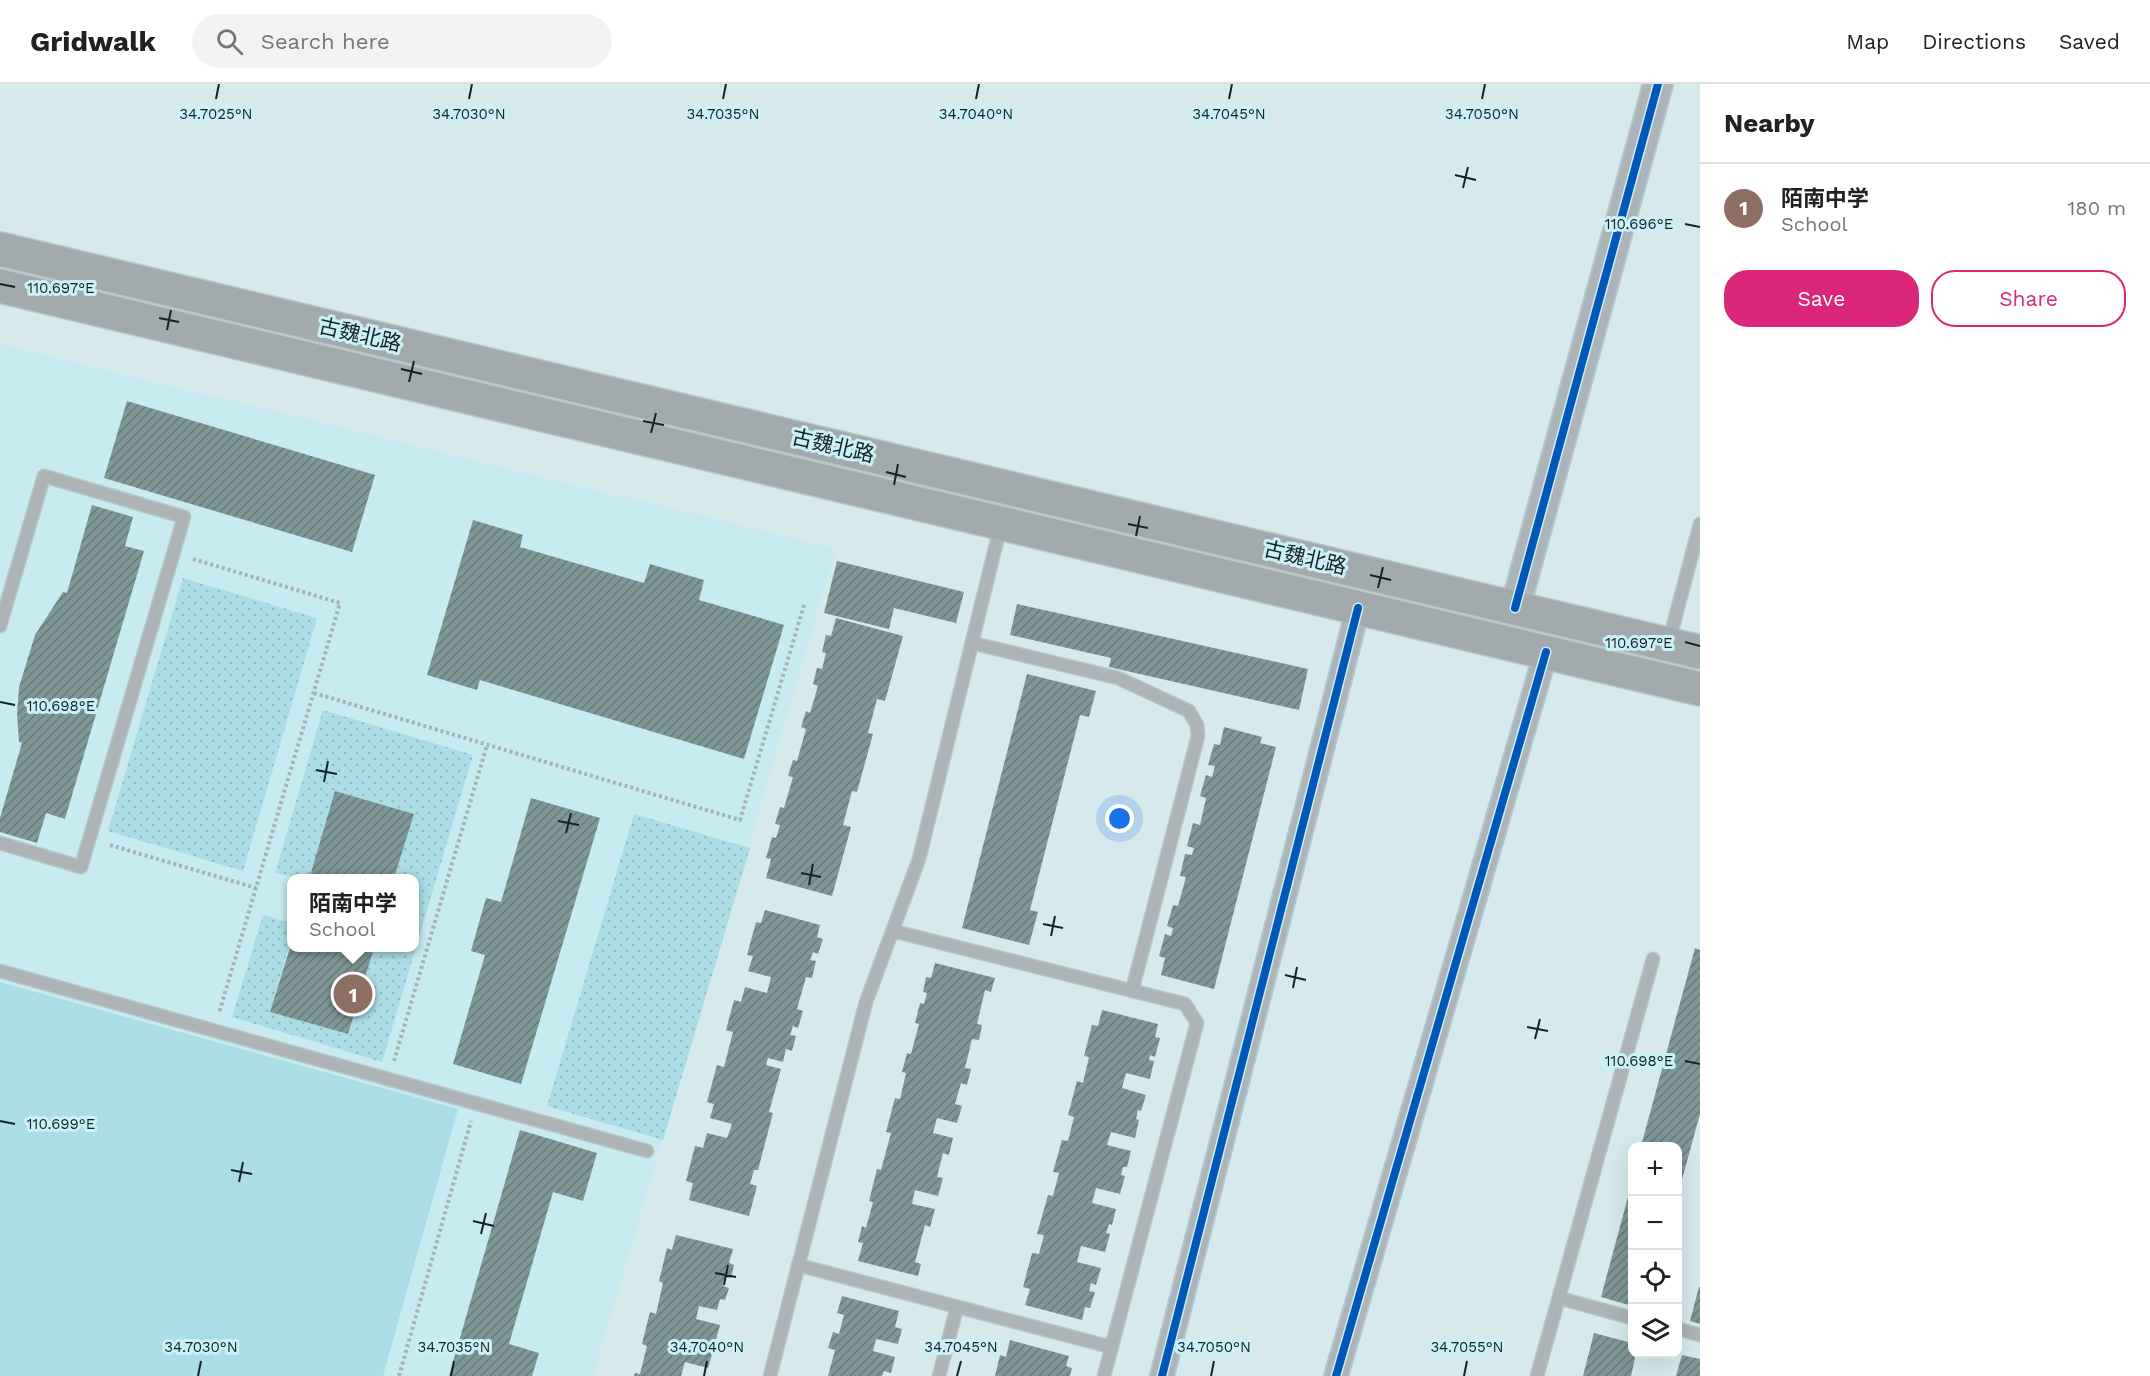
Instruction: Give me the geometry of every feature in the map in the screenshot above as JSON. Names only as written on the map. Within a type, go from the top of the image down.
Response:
[{"type":"main road","name":"古魏北路","points":[[0,249],[1700,652]]},
{"type":"main road","name":"古魏北路","points":[[0,286],[1700,689]]},
{"type":"street","points":[[1515,608],[1658,84]]},
{"type":"street","points":[[1162,1376],[1358,608]]},
{"type":"street","points":[[1336,1376],[1546,652]]},
{"type":"lane","points":[[0,626],[44,476],[184,517],[81,867],[0,843]]},
{"type":"lane","points":[[770,1376],[866,1002],[919,859],[1002,523]]},
{"type":"lane","points":[[1668,645],[1700,524]]},
{"type":"lane","points":[[972,643],[1118,678],[1189,711],[1197,725],[1198,736],[1132,991]]},
{"type":"lane","points":[[892,931],[1185,1004],[1197,1023],[1104,1376]]},
{"type":"lane","points":[[1537,1376],[1653,959]]},
{"type":"lane","points":[[0,971],[647,1151]]},
{"type":"lane","points":[[798,1265],[1111,1347]]},
{"type":"lane","points":[[1559,1298],[1628,1317]]},
{"type":"lane","points":[[939,1376],[957,1307]]},
{"type":"lane","points":[[1682,1330],[1700,1335]]},
{"type":"path","points":[[174,554],[340,603],[214,1030]]},
{"type":"path","points":[[314,693],[741,820],[805,602]]},
{"type":"path","points":[[388,1079],[487,745]]},
{"type":"path","points":[[89,839],[256,888]]},
{"type":"path","points":[[399,1376],[476,1103]]},
{"type":"shaded area","points":[[0,344],[836,549],[593,1376],[0,1376]]},
{"type":"shaded area","points":[[183,578],[317,618],[243,871],[108,831]]},
{"type":"shaded area","points":[[323,710],[473,755],[419,937],[419,874],[395,874],[413,814],[336,791],[311,874],[287,875],[275,873]]},
{"type":"shaded area","points":[[634,814],[750,848],[663,1140],[547,1106]]},
{"type":"shaded area","points":[[263,915],[287,922],[287,952],[270,1012],[348,1034],[373,952],[415,952],[382,1062],[232,1017]]},
{"type":"shaded area","points":[[0,982],[458,1109],[383,1376],[0,1376]]},
{"type":"building","points":[[127,401],[375,475],[352,552],[104,478]]},
{"type":"building","points":[[92,505],[133,517],[125,546],[144,551],[65,819],[46,813],[37,843],[0,832],[0,818],[22,743],[19,742],[17,714],[19,687],[35,635],[63,592],[67,593]]},
{"type":"building","points":[[473,520],[523,535],[520,547],[644,583],[650,564],[704,580],[699,600],[784,625],[744,759],[480,680],[477,690],[427,675]]},
{"type":"building","points":[[837,561],[964,592],[956,623],[894,608],[889,629],[824,613]]},
{"type":"building","points":[[1017,604],[1308,669],[1299,710],[1109,667],[1111,658],[1010,635]]},
{"type":"building","points":[[836,618],[903,636],[885,701],[877,699],[868,733],[873,734],[857,792],[852,791],[843,825],[851,827],[832,896],[766,878],[771,859],[766,858],[772,837],[776,838],[780,825],[775,824],[780,807],[784,808],[793,777],[788,776],[793,760],[797,761],[806,729],[801,727],[806,711],[810,713],[818,686],[813,684],[817,668],[822,669],[826,653],[822,652],[826,635],[831,636]]},
{"type":"building","points":[[1027,674],[1096,691],[1089,717],[1080,715],[1030,910],[1038,912],[1029,945],[962,928]]},
{"type":"building","points":[[1224,727],[1262,737],[1260,743],[1276,747],[1214,989],[1161,975],[1165,958],[1159,956],[1165,934],[1171,936],[1173,928],[1167,926],[1173,905],[1178,906],[1186,877],[1180,876],[1185,854],[1192,855],[1194,848],[1187,846],[1193,823],[1200,825],[1206,798],[1200,796],[1206,775],[1212,777],[1215,766],[1208,765],[1214,744],[1220,745]]},
{"type":"building","points":[[335,791],[414,814],[395,874],[311,874]]},
{"type":"building","points":[[531,798],[600,818],[521,1084],[453,1064],[485,955],[471,951],[486,898],[501,902]]},
{"type":"building","points":[[765,910],[820,925],[817,937],[823,939],[818,954],[813,952],[810,960],[816,961],[812,978],[806,977],[797,1009],[803,1011],[798,1028],[793,1026],[790,1035],[796,1036],[792,1051],[786,1049],[783,1062],[768,1058],[766,1065],[781,1069],[769,1112],[773,1113],[758,1170],[754,1170],[750,1184],[757,1186],[749,1216],[689,1200],[693,1183],[686,1181],[695,1146],[703,1148],[707,1133],[727,1138],[732,1124],[710,1118],[714,1104],[707,1102],[717,1065],[724,1067],[733,1032],[726,1030],[734,1000],[741,1002],[745,987],[767,993],[771,977],[748,971],[753,956],[747,955],[756,922],[761,923]]},
{"type":"building","points":[[1695,948],[1700,950],[1700,1114],[1682,1179],[1682,1142],[1642,1142]]},
{"type":"building","points":[[289,952],[373,952],[348,1034],[270,1012]]},
{"type":"building","points":[[935,963],[995,978],[991,992],[985,990],[977,1024],[982,1025],[979,1040],[972,1039],[965,1068],[971,1069],[967,1085],[961,1083],[955,1104],[962,1106],[957,1123],[937,1118],[933,1133],[953,1138],[949,1155],[943,1153],[937,1177],[943,1178],[938,1196],[915,1190],[912,1204],[935,1209],[930,1227],[925,1225],[915,1262],[921,1264],[918,1276],[858,1261],[863,1243],[858,1242],[862,1226],[866,1228],[873,1202],[869,1201],[877,1169],[881,1170],[891,1133],[886,1132],[895,1098],[900,1099],[906,1073],[902,1072],[907,1053],[911,1054],[919,1024],[915,1023],[920,1003],[924,1004],[927,993],[923,992],[926,977],[931,978]]},
{"type":"building","points":[[1102,1010],[1158,1024],[1155,1037],[1160,1038],[1155,1057],[1150,1055],[1149,1060],[1154,1061],[1150,1079],[1126,1073],[1122,1088],[1146,1095],[1141,1111],[1138,1110],[1136,1119],[1139,1120],[1135,1138],[1111,1132],[1107,1145],[1131,1151],[1127,1167],[1123,1167],[1121,1175],[1125,1176],[1120,1194],[1096,1188],[1092,1203],[1116,1209],[1112,1225],[1109,1224],[1106,1233],[1110,1234],[1105,1252],[1081,1246],[1077,1262],[1101,1268],[1096,1285],[1091,1283],[1089,1291],[1095,1292],[1090,1308],[1085,1307],[1082,1320],[1025,1305],[1030,1289],[1023,1287],[1032,1253],[1039,1254],[1044,1235],[1037,1234],[1048,1195],[1053,1196],[1059,1173],[1053,1172],[1062,1140],[1068,1141],[1074,1117],[1068,1115],[1077,1081],[1083,1083],[1089,1057],[1084,1056],[1092,1025],[1098,1026]]},
{"type":"building","points":[[520,1130],[597,1153],[583,1201],[553,1192],[509,1344],[539,1353],[532,1376],[449,1376]]},
{"type":"building","points":[[1628,1197],[1628,1305],[1601,1297]]},
{"type":"building","points":[[676,1235],[733,1249],[729,1263],[734,1265],[731,1278],[725,1277],[723,1286],[729,1288],[725,1300],[720,1299],[717,1310],[699,1306],[696,1319],[720,1325],[715,1343],[710,1342],[707,1349],[713,1351],[708,1368],[685,1362],[681,1376],[634,1376],[635,1373],[640,1374],[647,1346],[642,1344],[650,1312],[656,1314],[663,1283],[659,1281],[667,1248],[672,1250]]},
{"type":"building","points":[[1700,1287],[1700,1324],[1690,1321]]},
{"type":"building","points":[[842,1296],[899,1311],[895,1327],[902,1329],[898,1344],[876,1339],[873,1351],[895,1357],[891,1373],[884,1371],[882,1376],[828,1376],[835,1350],[828,1348],[833,1332],[839,1334],[844,1315],[837,1313]]},
{"type":"building","points":[[1594,1333],[1628,1342],[1628,1358],[1635,1358],[1631,1376],[1583,1376]]},
{"type":"building","points":[[1010,1340],[1069,1356],[1066,1366],[1072,1368],[1070,1376],[995,1376],[1000,1355],[1006,1357]]},
{"type":"building","points":[[1682,1355],[1700,1359],[1700,1376],[1676,1376]]},
{"type":"cycle path","points":[[1515,608],[1658,84]]},
{"type":"cycle path","points":[[1162,1376],[1358,608]]},
{"type":"cycle path","points":[[1336,1376],[1546,652]]},
{"type":"place","name":"陌南中学","points":[[353,994]]}]
